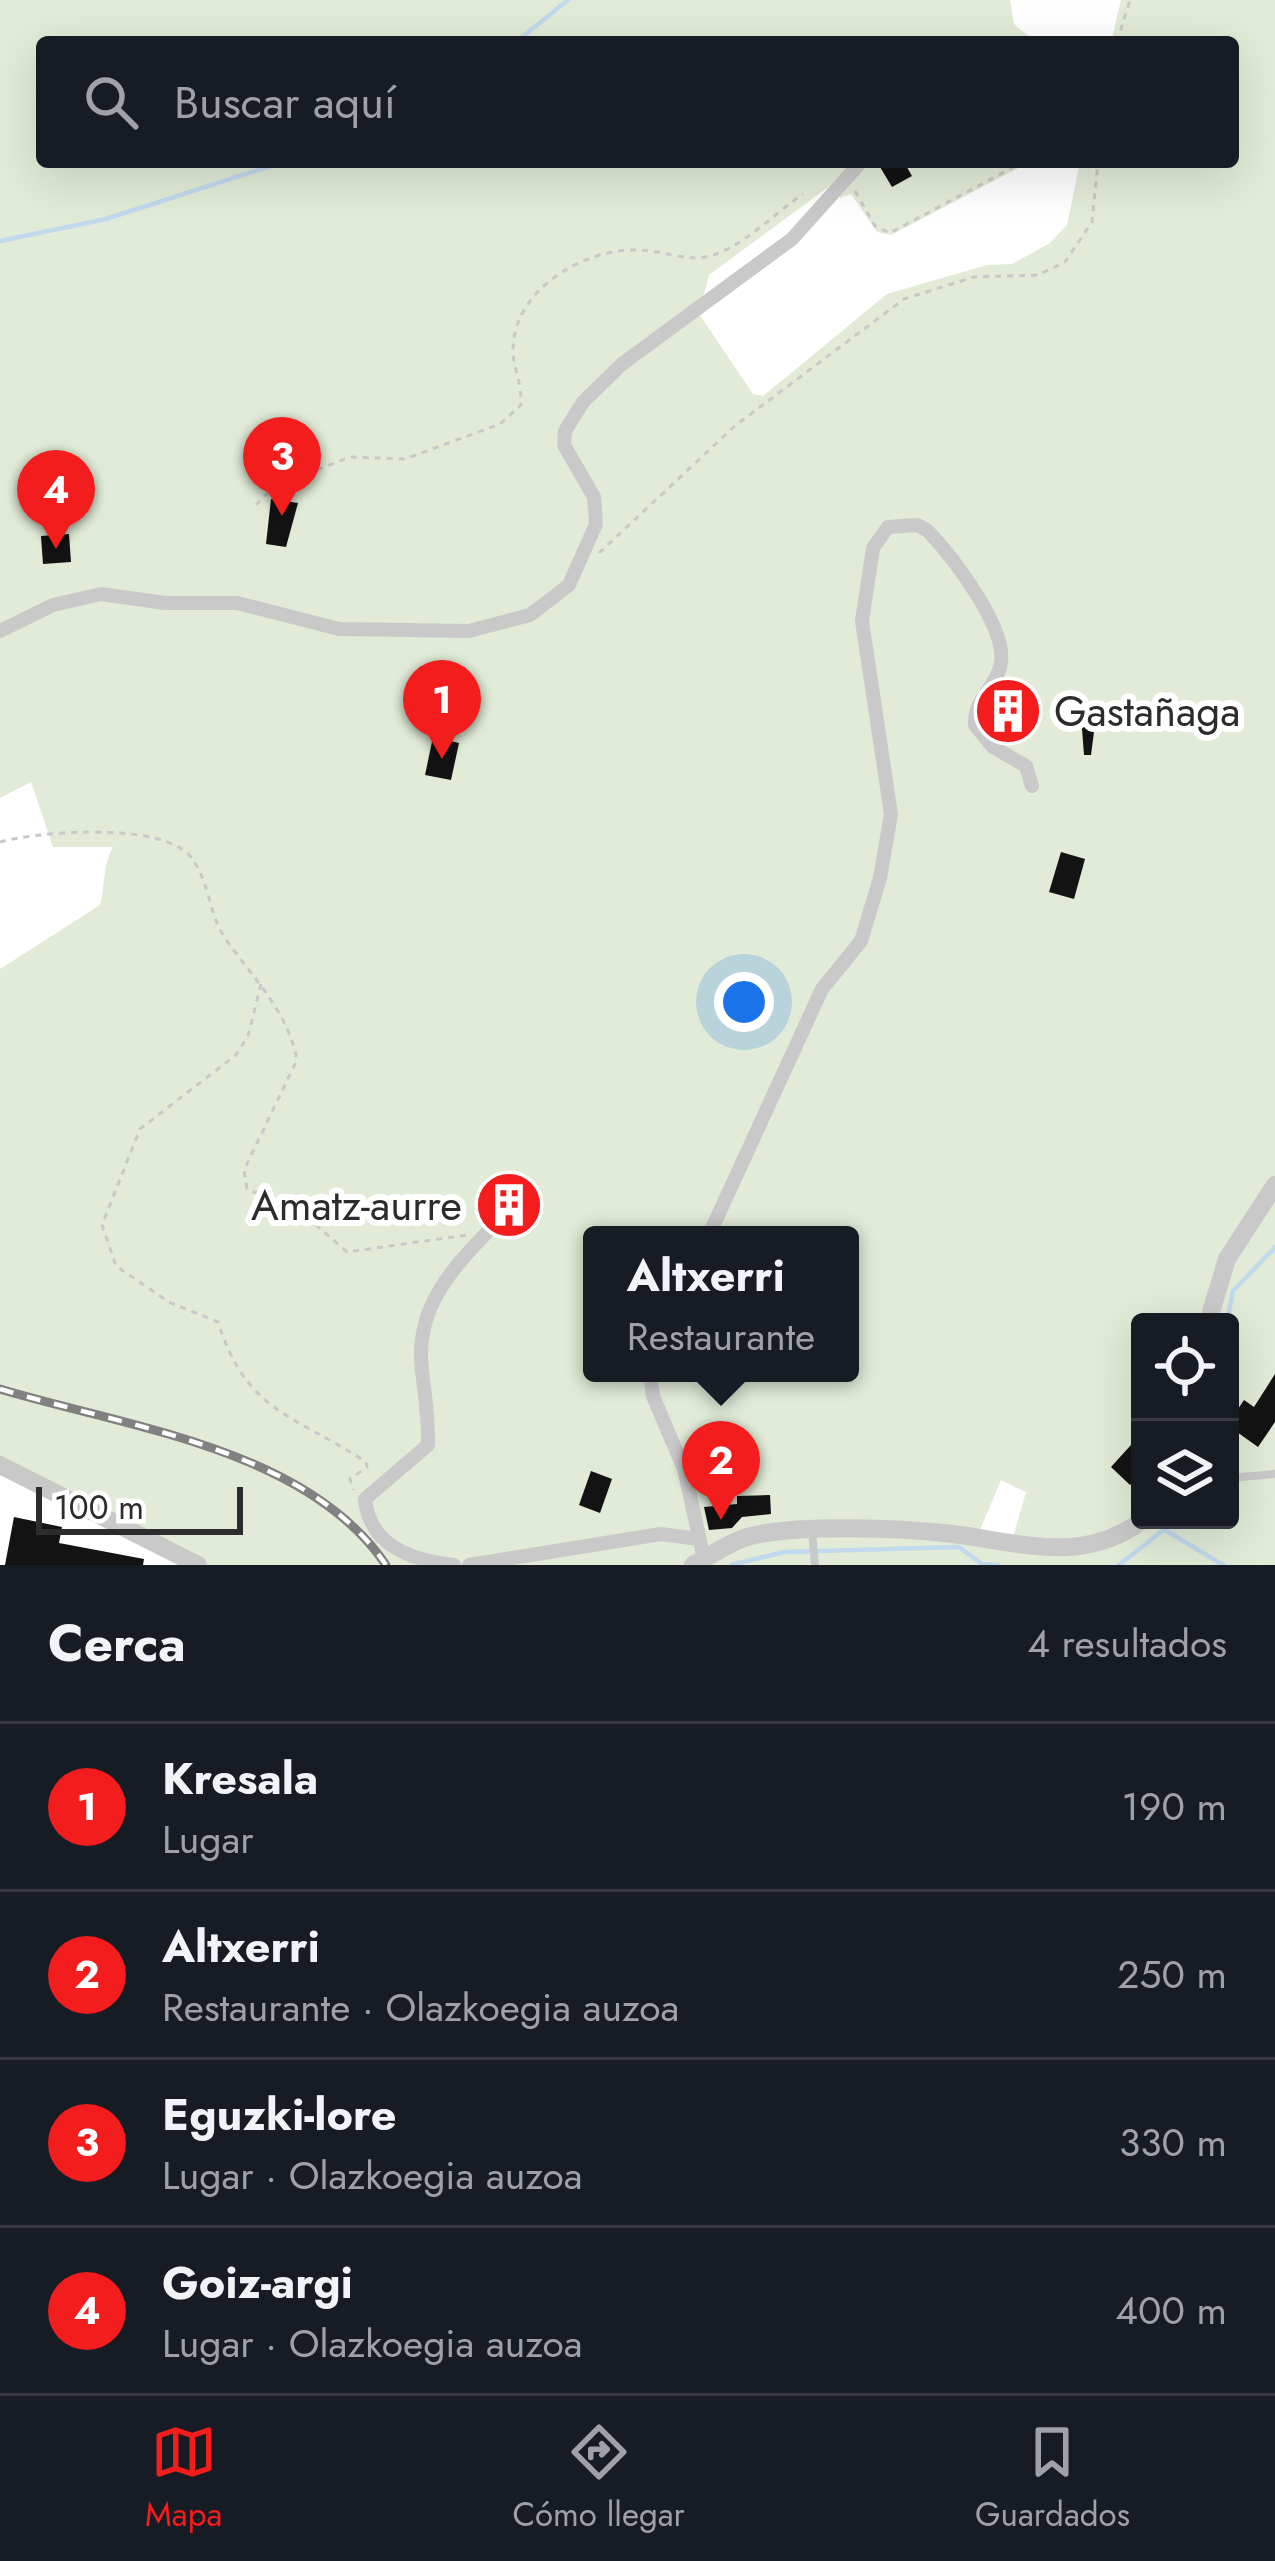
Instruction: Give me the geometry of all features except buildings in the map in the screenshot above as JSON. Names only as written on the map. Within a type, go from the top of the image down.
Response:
[{"type":"street","points":[[0,631],[53,605],[101,594],[165,603],[237,602],[339,629],[470,631],[516,622],[557,596],[587,553],[597,512],[564,445],[565,431],[583,402],[622,364],[792,239],[856,168]]},
{"type":"street","points":[[713,1226],[822,989],[861,940],[880,878],[891,814],[862,621],[873,548],[888,527],[917,525],[927,530],[992,622],[1002,656],[999,672],[980,699],[975,725],[993,748],[1026,766],[1032,785]]},
{"type":"street","points":[[1211,1313],[1227,1259],[1275,1185]]},
{"type":"street","points":[[454,1565],[388,1546],[367,1512],[367,1493],[420,1457],[428,1445],[421,1367],[430,1306],[443,1277],[493,1226]]},
{"type":"street","points":[[651,1382],[684,1469],[699,1539],[699,1562],[748,1537],[958,1535],[1060,1556],[1098,1549],[1131,1528]]},
{"type":"street","points":[[4,1474],[198,1565]]},
{"type":"street","points":[[469,1565],[616,1539],[661,1534],[699,1539]]},
{"type":"lane","points":[[1239,1477],[1275,1474]]},
{"type":"lane","points":[[812,1536],[814,1561]]},
{"type":"path","points":[[1120,36],[1130,0]]},
{"type":"path","points":[[844,182],[875,226],[890,233],[1012,168]]},
{"type":"path","points":[[599,553],[736,425],[904,299],[974,277],[1038,275],[1065,262],[1092,222],[1097,168]]},
{"type":"path","points":[[256,505],[274,486],[350,458],[404,459],[500,424],[521,405],[522,378],[512,354],[522,307],[562,273],[624,250],[696,259],[716,255],[803,194]]},
{"type":"path","points":[[0,842],[107,832],[158,838],[182,848],[200,872],[218,928],[261,984],[293,1040],[297,1068],[244,1170],[247,1189],[298,1210],[347,1252],[464,1235],[480,1239]]},
{"type":"path","points":[[261,984],[248,1036],[236,1055],[140,1130],[108,1206],[102,1237],[116,1266],[132,1279],[218,1322],[227,1354],[255,1395],[366,1462],[350,1485],[367,1512]]},
{"type":"green space","points":[[0,0],[1010,0],[1014,24],[1029,36],[36,36],[36,168],[1019,168],[891,235],[877,232],[851,194],[840,198],[835,182],[709,275],[699,314],[753,394],[763,396],[887,294],[987,265],[1012,264],[1050,243],[1067,225],[1079,168],[1239,168],[1239,36],[1112,36],[1121,0],[1275,0],[1275,1565],[187,1565],[0,1470],[0,969],[100,905],[113,847],[53,847],[31,782],[0,798]],"holes":[[[1001,1480],[1026,1492],[1013,1537],[979,1532]]]},
{"type":"waterway","points":[[523,36],[568,0]]},
{"type":"waterway","points":[[0,241],[106,219],[264,168]]},
{"type":"waterway","points":[[1229,1313],[1233,1291],[1275,1247]]},
{"type":"waterway","points":[[1119,1565],[1165,1529]]},
{"type":"waterway","points":[[1167,1531],[1223,1565]]},
{"type":"waterway","points":[[731,1565],[784,1552],[959,1547],[982,1564],[998,1565]]},
{"type":"railway","points":[[0,1389],[157,1431],[263,1468],[311,1494],[352,1526],[386,1565]]},
{"type":"place","name":"Eguzki-lore","points":[[282,516]]},
{"type":"place","name":"Goiz-argi","points":[[56,549]]},
{"type":"place","name":"Gastañaga","points":[[1008,711]]},
{"type":"place","name":"Kresala","points":[[442,759]]},
{"type":"place","name":"Amatz-aurre","points":[[509,1205]]},
{"type":"place","name":"Altxerri","points":[[721,1520]]}]
